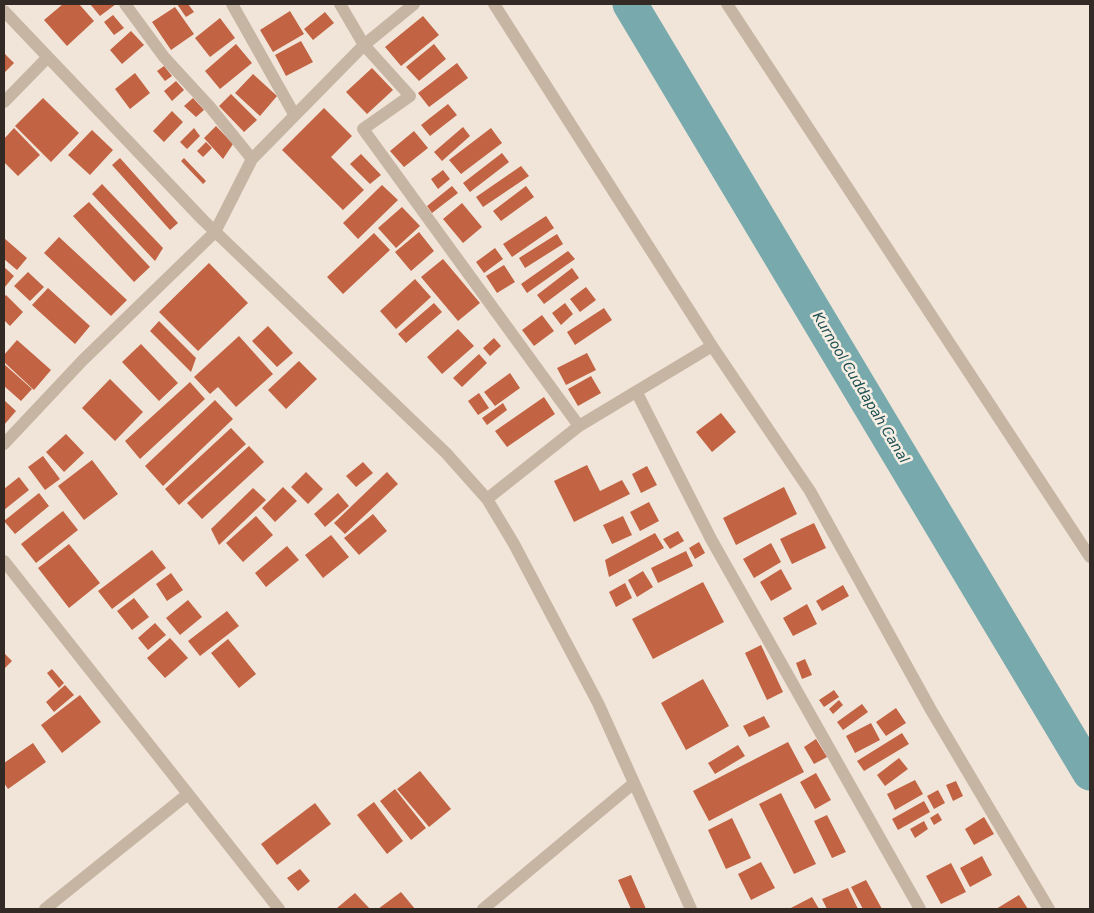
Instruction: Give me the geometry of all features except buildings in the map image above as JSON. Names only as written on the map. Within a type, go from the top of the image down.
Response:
[{"type":"street","points":[[125,4],[164,57],[210,107],[252,159]]},
{"type":"street","points":[[232,4],[294,114]]},
{"type":"street","points":[[340,4],[364,45],[410,96],[363,129],[580,426]]},
{"type":"street","points":[[4,444],[83,360],[215,232],[252,159],[294,114],[364,45],[414,4]]},
{"type":"street","points":[[494,4],[712,346],[810,490],[931,710],[1049,909]]},
{"type":"street","points":[[727,4],[1090,557]]},
{"type":"street","points":[[4,11],[215,232],[446,453],[487,499],[514,544],[598,703],[691,909]]},
{"type":"street","points":[[4,102],[48,57]]},
{"type":"street","points":[[487,499],[580,426],[712,346]]},
{"type":"street","points":[[637,393],[711,539],[920,909]]},
{"type":"street","points":[[4,561],[279,909]]},
{"type":"street","points":[[483,909],[634,784]]},
{"type":"street","points":[[45,909],[188,794]]},
{"type":"waterway","name":"Kurnool Cuddapah Canal","points":[[630,4],[1090,773]]}]
